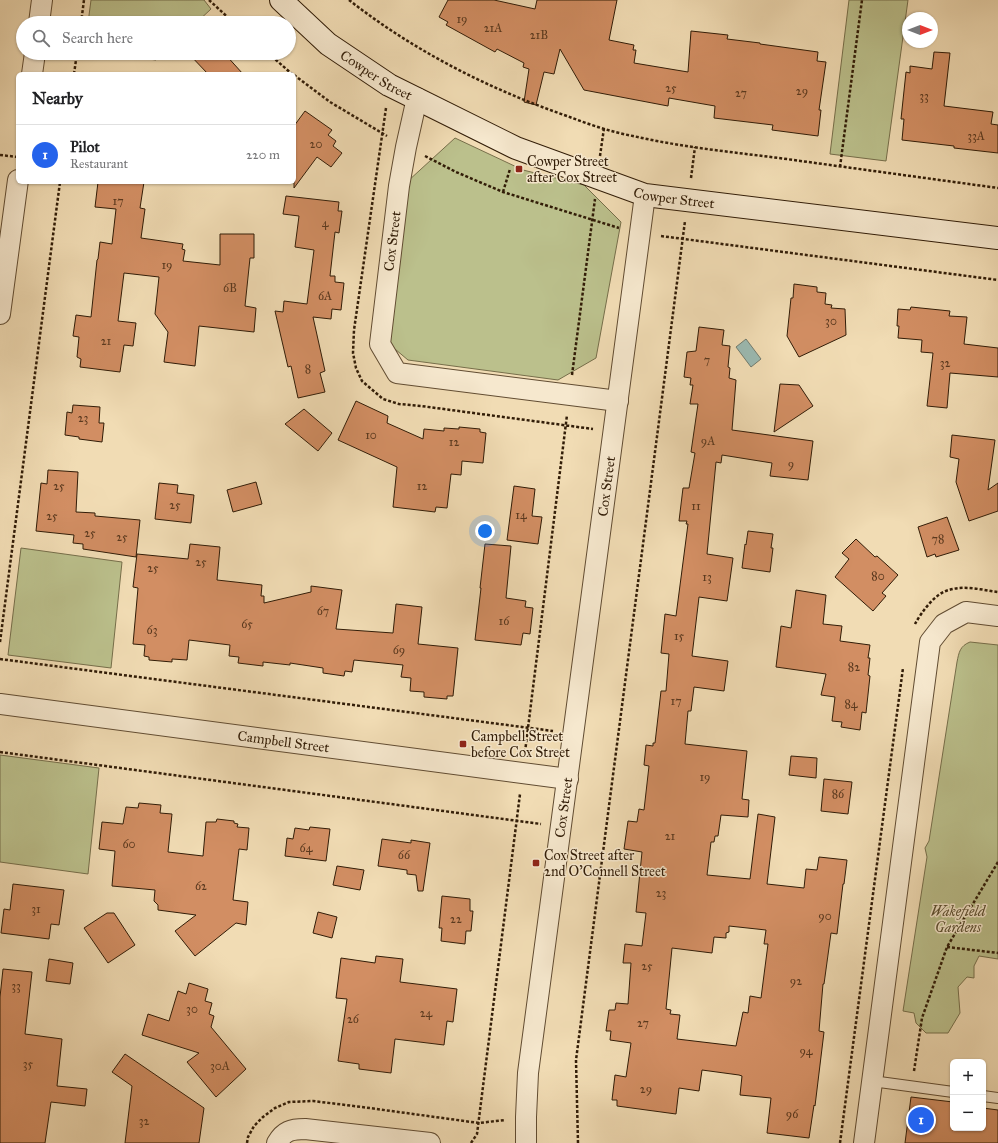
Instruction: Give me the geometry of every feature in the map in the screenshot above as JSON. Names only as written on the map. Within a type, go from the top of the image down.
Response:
[{"type":"street","points":[[40,16],[42,0]]},
{"type":"street","name":"Cowper Street","points":[[281,0],[328,44],[390,85],[516,148],[645,195],[998,238]]},
{"type":"street","points":[[32,72],[34,60]]},
{"type":"street","name":"Cox Street","points":[[417,98],[399,186],[380,344],[397,373],[618,401]]},
{"type":"street","points":[[0,314],[8,200],[16,184]]},
{"type":"street","name":"Cox Street","points":[[526,1143],[528,1073],[562,827],[645,195]]},
{"type":"street","points":[[864,1143],[930,642],[944,624],[966,612],[998,616]]},
{"type":"street","name":"Campbell Street","points":[[0,704],[568,779]]},
{"type":"street","points":[[277,1143],[281,1136],[292,1129],[304,1129],[430,1143]]},
{"type":"lane","points":[[872,1080],[950,1092]]},
{"type":"lane","points":[[986,1096],[998,1098]]},
{"type":"path","points":[[82,16],[84,0]]},
{"type":"path","points":[[209,0],[226,16]]},
{"type":"path","points":[[349,0],[410,43],[491,86],[534,105],[604,128],[632,136],[695,147],[998,188]]},
{"type":"path","points":[[840,166],[862,0]]},
{"type":"path","points":[[74,72],[76,60]]},
{"type":"path","points":[[276,60],[290,72]]},
{"type":"path","points":[[296,77],[330,102],[382,134],[456,172],[503,192],[623,229],[683,239],[998,280]]},
{"type":"path","points":[[390,85],[354,330],[353,353],[356,368],[362,381],[383,399],[398,404],[614,431]]},
{"type":"path","points":[[471,1143],[477,1134],[604,128]]},
{"type":"path","points":[[578,1143],[576,1060],[695,147]]},
{"type":"path","points":[[0,155],[16,157]]},
{"type":"path","points":[[0,642],[60,184]]},
{"type":"path","points":[[0,659],[528,728]]},
{"type":"path","points":[[0,752],[562,827]]},
{"type":"path","points":[[922,1018],[947,947],[998,862]]},
{"type":"path","points":[[947,947],[998,953]]},
{"type":"green space","points":[[91,0],[204,0],[211,9],[204,16],[89,16]]},
{"type":"green space","points":[[849,0],[908,0],[906,12],[902,12],[902,44],[886,161],[830,154]]},
{"type":"green space","points":[[455,138],[523,170],[584,185],[621,222],[596,358],[558,380],[408,360],[389,344],[408,181]]},
{"type":"green space","points":[[21,548],[122,562],[111,668],[8,655]]},
{"type":"green space","name":"Wakefield Gardens","points":[[970,642],[998,645],[998,959],[979,956],[974,966],[974,978],[967,977],[958,987],[960,1013],[948,1033],[926,1033],[916,1023],[914,1013],[903,1011],[927,857],[925,848],[929,841],[958,655],[964,645]]},
{"type":"green space","points":[[0,755],[99,768],[88,874],[0,862]]},
{"type":"water","points":[[746,339],[761,359],[751,367],[736,347]]},
{"type":"building","points":[[448,0],[494,0],[535,9],[537,0],[617,0],[609,40],[634,45],[633,50],[636,50],[634,63],[688,72],[691,31],[728,35],[727,39],[818,52],[817,61],[826,62],[819,110],[821,110],[818,136],[772,130],[773,125],[714,118],[715,106],[669,98],[668,106],[584,90],[560,49],[554,74],[544,72],[536,105],[524,102],[529,69],[523,67],[524,63],[497,49],[495,52],[446,25],[448,22],[439,17]]},
{"type":"building","points":[[934,52],[950,53],[944,106],[993,112],[991,124],[998,125],[998,153],[902,140],[904,119],[901,119],[906,72],[910,73],[910,66],[932,69]]},
{"type":"building","points":[[195,60],[230,60],[241,72],[206,72]]},
{"type":"building","points":[[305,111],[332,130],[328,135],[336,141],[333,146],[342,153],[331,167],[317,157],[294,188],[294,184],[296,184],[296,123]]},
{"type":"building","points":[[98,184],[144,184],[140,208],[145,209],[141,238],[183,244],[182,249],[185,250],[183,261],[220,265],[220,234],[254,234],[254,258],[250,258],[245,306],[256,308],[254,332],[199,326],[195,366],[164,362],[168,332],[155,314],[159,277],[124,273],[118,321],[136,323],[133,346],[124,345],[120,372],[80,367],[81,359],[77,357],[79,337],[73,336],[76,315],[91,317],[100,242],[112,244],[116,209],[95,207]]},
{"type":"building","points":[[286,196],[339,202],[338,211],[342,211],[339,233],[335,232],[330,276],[335,276],[335,282],[344,283],[341,310],[332,309],[331,319],[313,317],[325,371],[320,373],[325,392],[298,398],[291,366],[288,367],[275,311],[283,312],[284,301],[307,304],[314,250],[295,247],[299,216],[283,214]]},
{"type":"building","points":[[794,284],[817,287],[817,292],[826,293],[825,304],[832,305],[831,308],[845,309],[846,335],[799,357],[787,336]]},
{"type":"building","points":[[911,307],[950,311],[949,316],[967,317],[964,344],[998,348],[998,377],[950,373],[947,408],[927,406],[933,353],[921,352],[922,340],[898,338],[898,309],[910,310]]},
{"type":"building","points":[[699,327],[724,330],[722,345],[730,346],[728,367],[730,368],[729,378],[736,380],[732,430],[813,441],[808,480],[770,476],[772,463],[722,455],[721,463],[716,462],[707,554],[733,558],[727,601],[699,597],[692,656],[728,661],[724,691],[694,687],[691,711],[688,711],[685,744],[747,751],[742,799],[749,800],[748,817],[721,815],[718,836],[715,836],[714,842],[711,842],[707,875],[750,879],[758,814],[775,817],[767,884],[804,888],[806,869],[817,870],[819,857],[847,860],[837,934],[831,933],[823,984],[819,1031],[824,1032],[815,1106],[814,1105],[809,1138],[767,1133],[771,1098],[740,1095],[742,1076],[739,1075],[702,1070],[699,1091],[679,1088],[676,1114],[617,1106],[617,1100],[612,1100],[615,1075],[626,1077],[631,1043],[610,1040],[611,1031],[606,1031],[609,1010],[615,1010],[616,1003],[628,1004],[631,963],[623,963],[625,944],[642,946],[646,913],[636,912],[642,852],[624,849],[628,821],[637,822],[639,809],[644,810],[649,766],[644,765],[646,745],[653,746],[653,743],[655,743],[661,691],[666,691],[669,654],[661,653],[665,614],[676,616],[688,524],[686,524],[687,521],[679,521],[683,488],[689,488],[695,453],[691,452],[698,404],[690,404],[693,385],[690,385],[691,378],[684,377],[687,352],[696,351]],"holes":[[[729,926],[766,930],[764,944],[768,944],[761,998],[750,996],[748,1013],[743,1012],[736,1046],[677,1039],[680,1015],[670,1014],[671,1010],[666,1009],[672,948],[712,953],[714,937],[726,938],[726,933],[729,932]]]},
{"type":"building","points":[[780,384],[799,385],[813,406],[774,432]]},
{"type":"building","points":[[356,401],[388,416],[387,423],[423,439],[424,429],[444,431],[444,428],[459,429],[459,427],[480,429],[480,432],[486,433],[483,463],[462,461],[461,475],[451,474],[447,508],[436,507],[435,512],[393,507],[397,467],[338,440]]},
{"type":"building","points":[[73,405],[100,407],[99,423],[104,423],[102,442],[79,439],[79,437],[65,435],[67,412],[72,413]]},
{"type":"building","points":[[304,409],[332,433],[318,451],[285,424]]},
{"type":"building","points":[[952,435],[995,440],[988,490],[998,483],[998,511],[969,521],[956,482],[959,459],[950,457]]},
{"type":"building","points":[[48,470],[78,472],[76,512],[95,513],[95,516],[140,520],[136,557],[83,549],[83,544],[73,543],[74,535],[36,531],[41,483],[47,484]]},
{"type":"building","points":[[256,482],[262,504],[233,512],[227,490]]},
{"type":"building","points":[[159,483],[178,485],[177,493],[194,495],[191,523],[155,519]]},
{"type":"building","points":[[514,486],[535,489],[532,516],[542,517],[538,544],[507,540]]},
{"type":"building","points":[[947,517],[959,550],[936,557],[935,554],[927,557],[918,527]]},
{"type":"building","points":[[748,531],[773,534],[770,572],[742,568]]},
{"type":"building","points":[[856,539],[875,557],[877,556],[898,575],[882,593],[886,596],[873,611],[835,577],[849,559],[842,553]]},
{"type":"building","points":[[190,544],[220,547],[217,580],[262,585],[261,596],[264,596],[264,603],[311,592],[311,586],[342,590],[336,629],[393,633],[396,604],[422,607],[418,644],[458,648],[453,696],[447,696],[447,699],[424,697],[424,692],[410,691],[411,678],[401,677],[403,665],[354,660],[352,672],[345,671],[344,676],[323,673],[323,668],[290,663],[290,665],[263,662],[263,666],[238,663],[239,657],[229,656],[230,645],[189,640],[187,660],[172,659],[172,662],[149,660],[149,657],[144,656],[145,645],[133,644],[138,588],[133,587],[137,554],[188,559]]},
{"type":"building","points":[[485,544],[511,546],[506,598],[526,601],[525,607],[533,608],[530,634],[523,633],[521,645],[475,640]]},
{"type":"building","points":[[796,590],[826,595],[823,624],[842,626],[840,641],[870,645],[868,675],[870,676],[866,713],[862,712],[860,730],[841,727],[842,722],[832,721],[835,697],[821,695],[826,674],[776,667],[781,626],[791,628]]},
{"type":"building","points":[[791,756],[817,758],[816,778],[789,775]]},
{"type":"building","points":[[824,779],[852,782],[848,814],[821,811]]},
{"type":"building","points":[[139,803],[161,805],[160,813],[172,814],[168,852],[203,856],[206,822],[216,822],[217,819],[234,821],[234,823],[238,824],[237,827],[249,828],[247,850],[239,849],[233,900],[248,902],[246,925],[236,923],[195,956],[175,931],[196,915],[158,910],[158,905],[154,901],[155,890],[112,886],[115,851],[99,849],[102,822],[123,824],[126,807],[138,808]]},
{"type":"building","points":[[310,827],[330,829],[326,861],[285,856],[287,838],[293,839],[295,828],[309,830]]},
{"type":"building","points":[[382,839],[411,843],[411,840],[430,843],[423,891],[418,891],[416,875],[407,874],[407,870],[378,866]]},
{"type":"building","points":[[337,866],[364,870],[360,890],[333,885]]},
{"type":"building","points":[[13,884],[64,890],[59,925],[51,924],[49,939],[1,933],[4,909],[10,910]]},
{"type":"building","points":[[442,896],[470,899],[470,911],[473,911],[471,931],[466,931],[465,944],[441,941],[442,928],[439,928]]},
{"type":"building","points":[[318,912],[337,917],[332,938],[313,933]]},
{"type":"building","points":[[107,913],[114,913],[135,945],[108,963],[84,928]]},
{"type":"building","points":[[376,956],[403,959],[400,982],[457,989],[453,1022],[447,1021],[444,1045],[395,1039],[391,1073],[359,1069],[359,1064],[338,1061],[347,999],[336,998],[341,958],[375,963]]},
{"type":"building","points":[[49,959],[73,963],[70,984],[46,981]]},
{"type":"building","points":[[3,969],[32,972],[25,1034],[62,1039],[57,1086],[87,1089],[85,1106],[51,1102],[45,1143],[0,1143],[0,997]]},
{"type":"building","points":[[189,983],[208,989],[205,1001],[212,1003],[209,1014],[214,1016],[211,1027],[246,1069],[216,1097],[187,1062],[199,1053],[142,1035],[148,1014],[169,1021],[178,991],[186,994]]},
{"type":"building","points":[[125,1054],[204,1108],[199,1143],[125,1143],[132,1086],[112,1072]]},
{"type":"building","points":[[911,1097],[950,1102],[950,1131],[986,1131],[986,1108],[998,1110],[998,1143],[905,1143]]},
{"type":"place","name":"Cowper Street after Cox Street","points":[[519,169]]},
{"type":"place","name":"Campbell Street before Cox Street","points":[[463,744]]},
{"type":"place","name":"Cox Street after 2nd O'Connell Street","points":[[536,863]]},
{"type":"place","name":"Pilot","points":[[921,1120]]}]
